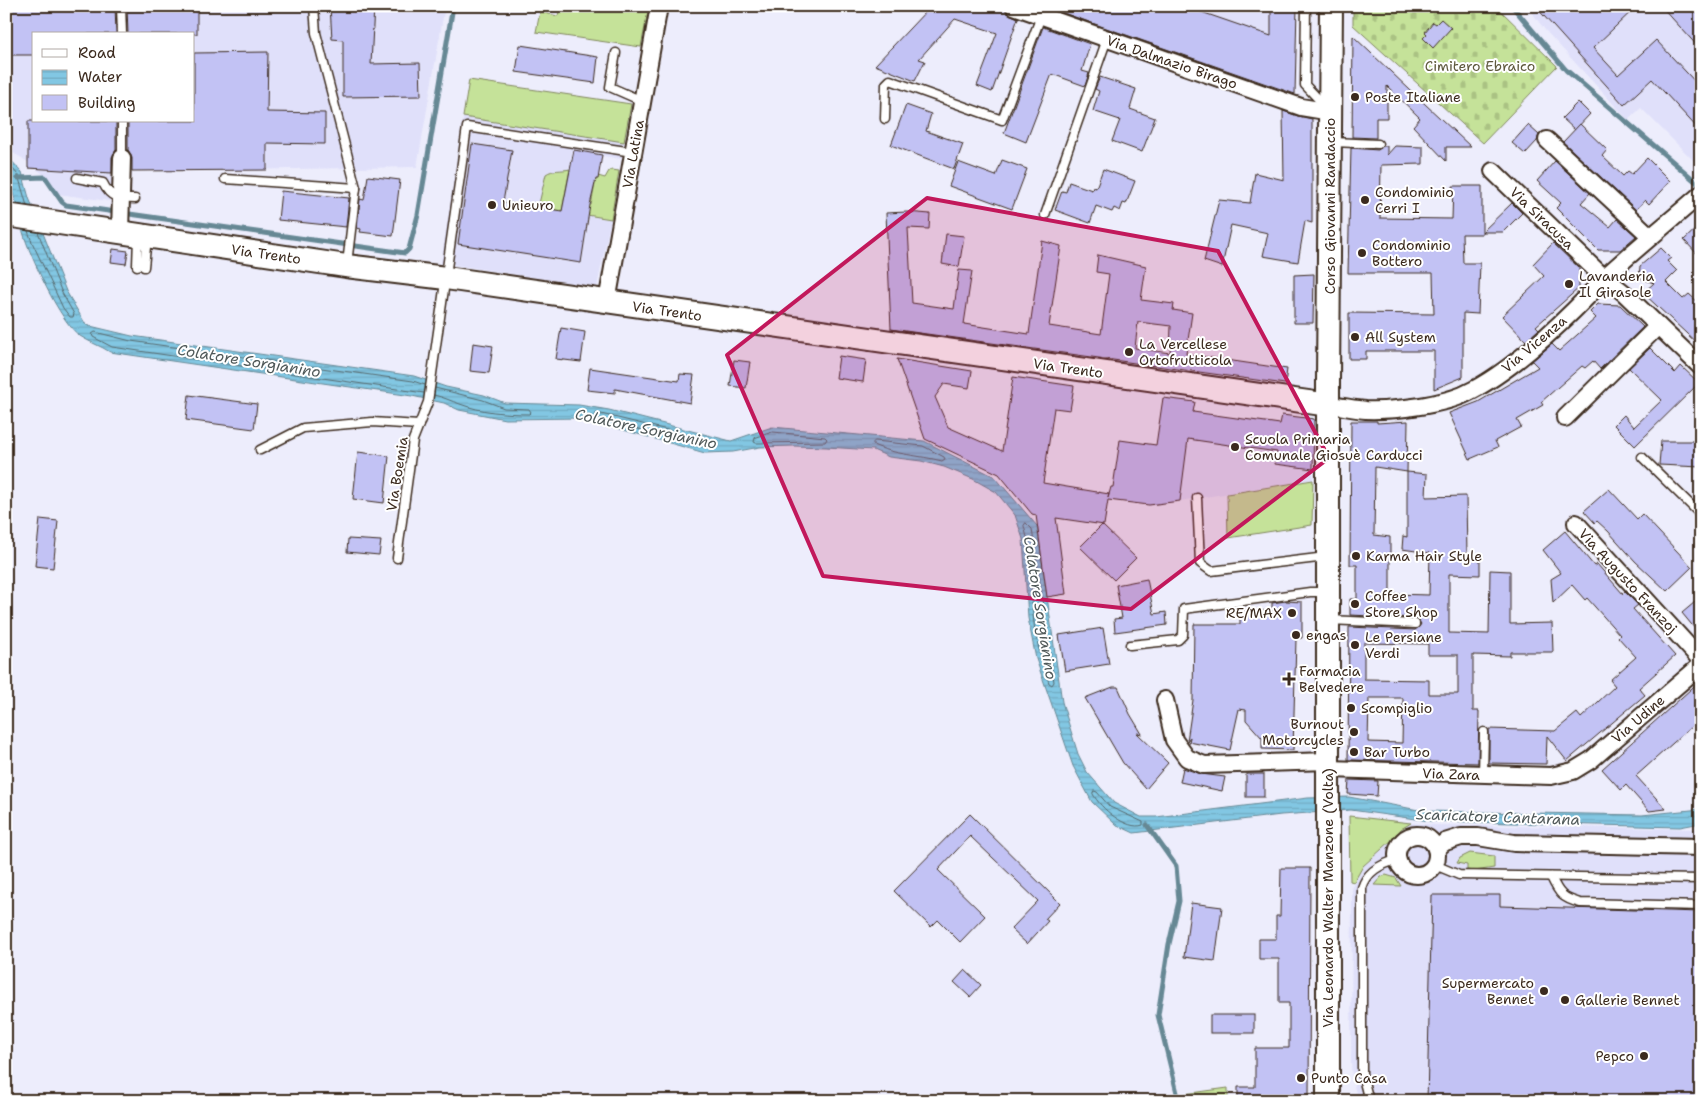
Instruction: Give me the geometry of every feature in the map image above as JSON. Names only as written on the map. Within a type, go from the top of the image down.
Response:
[{"type":"street","name":"Via Latina","points":[[595,297],[633,152],[659,6]]},
{"type":"street","name":"Via Dalmazio Birago","points":[[1014,6],[1301,107],[1331,112]]},
{"type":"street","name":"Corso Giovanni Randaccio","points":[[1328,405],[1331,6]]},
{"type":"street","points":[[1546,140],[1650,236]]},
{"type":"street","points":[[122,158],[126,214]]},
{"type":"street","name":"Via Siracusa","points":[[1493,171],[1604,278],[1624,293],[1701,367]]},
{"type":"street","name":"Via Vicenza","points":[[1328,405],[1373,410],[1447,401],[1467,393],[1498,374],[1529,350],[1650,236],[1698,196]]},
{"type":"street","name":"Via Trento","points":[[9,216],[56,223],[126,214],[446,278],[595,297],[1328,405]]},
{"type":"street","points":[[1565,418],[1658,326]]},
{"type":"street","name":"Via Leonardo Walter Manzone (Volta)","points":[[1328,405],[1329,1098]]},
{"type":"street","name":"Via Augusto Franzoj","points":[[1576,524],[1701,660]]},
{"type":"street","name":"Via Udine","points":[[1573,771],[1591,760],[1701,665]]},
{"type":"street","name":"Via Zara","points":[[1165,700],[1174,740],[1187,758],[1204,765],[1329,765],[1483,775],[1551,776],[1573,771]]},
{"type":"street","points":[[1418,834],[1426,836],[1436,848],[1438,854],[1435,865],[1419,876],[1404,871],[1397,860],[1398,847],[1404,838],[1409,836],[1418,834]]},
{"type":"street","points":[[1436,848],[1445,842],[1461,837],[1478,837],[1514,843],[1701,847]]},
{"type":"lane","points":[[121,6],[122,32]]},
{"type":"lane","points":[[314,6],[316,33],[356,188],[347,258]]},
{"type":"lane","points":[[1306,6],[1305,85],[1331,112]]},
{"type":"lane","points":[[885,119],[886,84],[890,80],[1002,120],[1041,16]]},
{"type":"lane","points":[[1045,215],[1107,39]]},
{"type":"lane","points":[[616,53],[610,87],[642,101]]},
{"type":"lane","points":[[122,122],[122,158]]},
{"type":"lane","name":"Via Boemia","points":[[397,558],[413,440],[428,402],[467,127],[633,152]]},
{"type":"lane","points":[[1331,142],[1378,144]]},
{"type":"lane","points":[[77,178],[103,183],[107,191],[126,214],[139,246],[140,267]]},
{"type":"lane","points":[[225,179],[356,188]]},
{"type":"lane","points":[[260,450],[302,428],[372,422],[419,425]]},
{"type":"lane","points":[[1642,457],[1701,515]]},
{"type":"lane","points":[[1197,498],[1200,563],[1210,571],[1328,557]]},
{"type":"lane","points":[[1130,645],[1178,640],[1183,635],[1184,609],[1310,592],[1328,592]]},
{"type":"lane","points":[[1327,620],[1415,624]]},
{"type":"lane","points":[[1483,775],[1484,732]]},
{"type":"lane","points":[[1369,1101],[1362,1074],[1362,888],[1369,874],[1376,868],[1386,862],[1397,860]]},
{"type":"lane","points":[[1435,865],[1459,875],[1701,879]]},
{"type":"lane","points":[[1551,877],[1557,891],[1565,899],[1580,903],[1701,906]]},
{"type":"highlighted area","points":[[927,198],[1218,251],[1329,458],[1131,609],[823,576],[727,355]]},
{"type":"shaded area","points":[[6,6],[32,32],[32,122],[116,122],[118,187],[109,201],[58,194],[47,177],[22,158],[6,149]]},
{"type":"shaded area","points":[[134,6],[445,6],[417,167],[179,171],[179,122],[195,122],[195,32],[190,32]]},
{"type":"shaded area","points":[[1025,6],[1271,6],[1271,36],[1253,85]]},
{"type":"shaded area","points":[[1527,6],[1701,6],[1701,168],[1641,108],[1628,120],[1545,30]]},
{"type":"shaded area","points":[[469,80],[631,104],[621,159],[574,151],[562,211],[611,219],[597,287],[441,263]]},
{"type":"shaded area","name":"Scuola Primaria Comunale Giosuè Carducci","points":[[1163,398],[1195,402],[1194,412],[1280,424],[1282,415],[1314,419],[1313,480],[1148,506]]},
{"type":"shaded area","points":[[1411,823],[1701,829],[1701,1101],[1358,1101],[1352,1078],[1351,1063],[1352,890],[1354,882],[1363,866],[1392,840],[1401,829]]},
{"type":"green space","points":[[560,6],[649,6],[641,47],[536,32],[540,12],[558,16]]},
{"type":"green space","name":"Cimitero Ebraico","points":[[1353,6],[1496,6],[1557,66],[1483,143],[1353,25]]},
{"type":"green space","points":[[469,80],[631,104],[624,142],[463,117]]},
{"type":"green space","points":[[570,169],[562,211],[538,208],[546,174]]},
{"type":"green space","points":[[609,171],[619,171],[611,219],[581,214],[583,204],[591,205],[598,176],[605,178]]},
{"type":"green space","points":[[1313,480],[1312,525],[1228,538],[1227,494]]},
{"type":"green space","points":[[1349,816],[1411,823],[1401,829],[1392,840],[1363,866],[1354,882],[1350,881]]},
{"type":"green space","points":[[1470,853],[1494,856],[1494,868],[1474,871],[1467,870],[1467,865],[1457,863],[1460,858]]},
{"type":"green space","points":[[1386,875],[1396,878],[1401,886],[1374,885],[1381,877]]},
{"type":"green space","points":[[1228,1088],[1228,1101],[1187,1101],[1184,1094]]},
{"type":"water","points":[[6,155],[22,172],[29,198],[66,291],[86,325],[132,336],[414,376],[446,387],[484,395],[505,403],[579,405],[609,410],[731,441],[772,427],[924,441],[995,477],[1037,526],[1062,702],[1078,754],[1087,772],[1114,803],[1141,817],[1156,817],[1308,798],[1349,797],[1424,811],[1642,815],[1701,809],[1701,823],[1680,827],[1430,821],[1351,810],[1281,815],[1134,833],[1115,824],[1092,802],[1073,766],[1036,659],[1028,618],[1023,539],[1015,515],[996,492],[973,479],[944,467],[921,461],[889,457],[873,450],[794,446],[760,447],[733,452],[705,453],[581,418],[505,419],[459,410],[444,403],[412,396],[110,352],[80,336],[72,328],[47,288],[27,243],[15,198],[6,181]]},
{"type":"building","points":[[6,6],[115,6],[116,32],[32,32],[32,55],[6,55]]},
{"type":"building","points":[[127,6],[197,6],[197,34],[195,32],[128,32]]},
{"type":"building","points":[[330,6],[374,6],[371,64],[420,63],[421,96],[343,97],[343,40],[332,39]]},
{"type":"building","points":[[924,6],[1004,6],[1007,13],[1018,18],[992,92],[977,86],[997,33],[955,19],[919,59],[925,61],[915,81],[875,65],[927,10],[923,9]]},
{"type":"building","points":[[1050,6],[1184,6],[1271,36],[1271,6],[1297,6],[1295,94],[1049,8]]},
{"type":"building","points":[[1535,6],[1637,6],[1593,48],[1618,75],[1656,40],[1701,88],[1701,132],[1652,79],[1624,105]]},
{"type":"building","points":[[1661,6],[1701,6],[1701,50]]},
{"type":"building","points":[[1441,19],[1451,28],[1433,48],[1423,38],[1433,22],[1436,24]]},
{"type":"building","points":[[1043,27],[1090,44],[1082,71],[1089,73],[1085,86],[1052,74],[1026,142],[1004,133]]},
{"type":"building","points":[[1353,36],[1471,147],[1446,147],[1446,161],[1413,126],[1420,118],[1387,86],[1387,118],[1376,118],[1376,138],[1352,137]]},
{"type":"building","points":[[520,45],[598,57],[595,83],[516,72]]},
{"type":"building","points":[[268,52],[267,112],[325,113],[325,144],[267,143],[267,170],[132,171],[132,158],[128,150],[128,122],[195,122],[195,53]]},
{"type":"building","points":[[1100,77],[1136,89],[1130,109],[1155,118],[1142,152],[1112,141],[1120,120],[1093,111],[1099,91],[1095,89]]},
{"type":"building","points":[[1578,102],[1590,114],[1575,130],[1562,118]]},
{"type":"building","points":[[906,105],[931,114],[926,131],[963,144],[954,169],[891,145]]},
{"type":"building","points":[[1283,111],[1312,119],[1312,223],[1305,221],[1298,262],[1263,256],[1268,233],[1231,225],[1222,267],[1204,261],[1219,200],[1250,203],[1255,173],[1284,180]]},
{"type":"building","points":[[28,121],[116,122],[116,150],[112,157],[112,173],[28,168]]},
{"type":"building","points":[[1580,124],[1607,150],[1602,156],[1623,176],[1628,171],[1632,174],[1647,158],[1670,181],[1649,204],[1645,200],[1636,210],[1563,142]]},
{"type":"building","points":[[1528,125],[1539,135],[1537,141],[1525,154],[1512,143]]},
{"type":"building","name":"Unieuro","points":[[472,144],[512,150],[503,202],[562,211],[574,150],[602,155],[598,179],[596,179],[590,205],[581,263],[458,244]]},
{"type":"building","points":[[1383,146],[1387,146],[1387,155],[1395,146],[1423,147],[1423,164],[1381,165],[1380,218],[1452,219],[1453,186],[1482,186],[1482,234],[1462,234],[1463,263],[1480,263],[1478,314],[1463,313],[1463,377],[1434,389],[1434,351],[1366,351],[1366,359],[1349,359],[1349,313],[1434,314],[1433,273],[1348,273],[1351,148],[1378,150]]},
{"type":"building","points":[[1002,160],[1027,169],[1012,209],[949,186],[958,162],[996,176]]},
{"type":"building","points":[[1555,161],[1590,193],[1581,203],[1610,227],[1617,219],[1636,236],[1620,250],[1598,250],[1556,208],[1561,203],[1537,181]]},
{"type":"building","points":[[1103,169],[1135,181],[1126,204],[1123,203],[1120,211],[1114,208],[1112,212],[1096,206],[1090,223],[1055,210],[1062,191],[1066,192],[1069,182],[1092,190],[1093,187],[1096,188]]},
{"type":"building","points":[[368,176],[400,180],[393,236],[360,232],[361,229],[357,228],[360,199],[364,200]]},
{"type":"building","points":[[281,191],[349,198],[346,227],[278,220]]},
{"type":"building","points":[[1512,203],[1522,213],[1503,232],[1482,232]]},
{"type":"building","points":[[886,213],[930,214],[929,229],[908,228],[912,303],[954,309],[959,270],[972,271],[964,324],[1029,334],[1042,241],[1061,246],[1049,326],[1101,334],[1109,274],[1096,272],[1098,255],[1146,266],[1141,300],[1174,304],[1173,310],[1192,313],[1186,354],[1287,369],[1285,384],[891,329]],"holes":[[[1138,322],[1171,326],[1170,353],[1135,348]]]},
{"type":"building","points":[[1701,224],[1701,258],[1684,240]]},
{"type":"building","points":[[946,234],[964,236],[959,267],[942,264]]},
{"type":"building","points":[[1553,243],[1579,268],[1579,288],[1536,326],[1539,329],[1526,341],[1502,316],[1544,276],[1533,264]]},
{"type":"building","points":[[1661,248],[1671,258],[1667,261],[1677,271],[1666,282],[1683,299],[1689,294],[1701,305],[1701,347],[1643,293],[1654,283],[1639,278],[1640,266]]},
{"type":"building","points":[[113,249],[128,251],[126,264],[111,262]]},
{"type":"building","points":[[1314,274],[1313,323],[1294,323],[1294,275]]},
{"type":"building","points":[[1598,304],[1620,305],[1643,327],[1600,369],[1593,361],[1585,368],[1582,366],[1541,402],[1543,405],[1517,420],[1521,427],[1495,441],[1498,447],[1470,459],[1449,413],[1478,402],[1538,367],[1532,361],[1552,344],[1559,351],[1596,318],[1590,312]]},
{"type":"building","points":[[561,328],[585,332],[581,362],[556,359]]},
{"type":"building","points":[[473,343],[493,346],[489,373],[470,371]]},
{"type":"building","points":[[1650,348],[1675,373],[1681,366],[1699,383],[1635,446],[1614,425],[1624,415],[1634,427],[1662,400],[1629,368]]},
{"type":"building","points":[[839,356],[866,360],[863,382],[836,378]]},
{"type":"building","points":[[897,359],[972,371],[969,388],[944,384],[935,397],[948,427],[1002,451],[1013,377],[1074,386],[1070,410],[1054,408],[1043,483],[1109,494],[1108,498],[1111,487],[1113,487],[1120,440],[1156,445],[1163,398],[1195,402],[1193,412],[1280,424],[1282,415],[1314,419],[1313,469],[1275,464],[1277,452],[1188,439],[1180,501],[1149,505],[1108,500],[1104,525],[1056,518],[1066,594],[1047,597],[1036,515],[1032,514],[999,474],[925,439]]},
{"type":"building","points":[[734,360],[750,362],[746,388],[730,386]]},
{"type":"building","points":[[590,368],[679,381],[680,374],[694,375],[690,403],[615,389],[615,393],[587,390]]},
{"type":"building","points":[[189,395],[257,404],[254,429],[186,420]]},
{"type":"building","points":[[1351,421],[1377,421],[1377,423],[1408,421],[1407,472],[1427,474],[1426,497],[1466,496],[1467,557],[1480,557],[1480,575],[1449,574],[1449,633],[1489,634],[1490,570],[1510,571],[1510,624],[1552,623],[1553,652],[1510,652],[1510,656],[1473,655],[1473,711],[1479,711],[1478,763],[1348,760],[1349,627],[1415,630],[1421,624],[1415,618],[1350,615],[1350,599],[1357,599],[1357,565],[1350,565]],"holes":[[[1375,467],[1407,472],[1407,537],[1403,536],[1402,549],[1430,553],[1429,595],[1390,594],[1390,537],[1374,535]],[[1364,643],[1428,644],[1428,655],[1458,655],[1458,694],[1429,694],[1429,680],[1364,679]],[[1369,698],[1403,698],[1402,743],[1368,742]]]},
{"type":"building","points":[[1661,441],[1701,441],[1701,467],[1659,465]]},
{"type":"building","points":[[358,452],[389,456],[384,503],[353,499]]},
{"type":"building","points":[[1609,489],[1637,519],[1642,514],[1692,567],[1667,591],[1635,561],[1608,531],[1597,521],[1595,523],[1584,511]]},
{"type":"building","points":[[40,519],[58,521],[53,568],[35,566]]},
{"type":"building","points":[[1102,525],[1136,558],[1114,580],[1080,547]]},
{"type":"building","points":[[1565,531],[1594,566],[1597,564],[1623,594],[1625,592],[1638,605],[1633,609],[1675,656],[1639,688],[1645,695],[1567,761],[1547,736],[1546,764],[1489,763],[1489,729],[1555,731],[1577,713],[1581,718],[1615,686],[1610,680],[1636,657],[1618,637],[1620,635],[1587,598],[1585,600],[1572,585],[1553,603],[1551,579],[1561,573],[1543,550]]},
{"type":"building","points":[[348,539],[381,541],[379,555],[347,552]]},
{"type":"building","points":[[1147,579],[1154,614],[1166,612],[1167,625],[1115,632],[1114,619],[1122,618],[1116,585]]},
{"type":"building","points":[[1701,597],[1701,636],[1682,613]]},
{"type":"building","points":[[1286,601],[1302,602],[1302,638],[1296,639],[1293,750],[1262,749],[1262,738],[1246,720],[1246,710],[1239,709],[1230,750],[1189,742],[1190,737],[1187,741],[1193,700],[1194,624],[1240,624],[1240,610],[1272,611],[1272,603]]},
{"type":"building","points":[[1103,628],[1109,664],[1065,671],[1059,635]]},
{"type":"building","points":[[1701,680],[1701,718],[1636,776],[1666,809],[1649,811],[1626,785],[1621,790],[1602,769]]},
{"type":"building","points":[[1113,687],[1118,687],[1130,714],[1142,734],[1137,733],[1168,763],[1146,789],[1123,763],[1085,698]]},
{"type":"building","points":[[1183,768],[1201,774],[1225,777],[1222,791],[1180,782]]},
{"type":"building","points":[[1246,774],[1264,774],[1264,797],[1246,797]]},
{"type":"building","points":[[1349,780],[1378,781],[1377,796],[1348,794]]},
{"type":"building","points":[[970,814],[1060,903],[1045,919],[1048,921],[1027,944],[1011,929],[1038,901],[970,836],[938,870],[985,916],[960,942],[938,920],[931,927],[894,891]]},
{"type":"building","points":[[1281,868],[1310,868],[1309,1101],[1255,1099],[1255,1101],[1238,1101],[1238,1087],[1255,1087],[1255,1048],[1289,1048],[1289,1003],[1279,1003],[1279,959],[1259,959],[1259,939],[1276,939],[1276,916],[1280,916]]},
{"type":"building","name":"Gallerie Bennet","points":[[1432,895],[1500,895],[1500,906],[1701,912],[1701,1101],[1427,1101]]},
{"type":"building","points":[[1191,903],[1222,907],[1215,961],[1184,957]]},
{"type":"building","points":[[965,970],[981,985],[970,997],[954,982]]},
{"type":"building","points":[[1210,1015],[1254,1015],[1254,1033],[1210,1033]]},
{"type":"waterway","points":[[18,178],[45,177],[66,205],[405,253],[409,249],[418,215],[453,6]]},
{"type":"waterway","points":[[1512,6],[1566,70],[1701,186]]},
{"type":"waterway","points":[[1147,825],[1176,866],[1179,901],[1169,944],[1158,1015],[1179,1101]]},
{"type":"place","name":"Poste Italiane","points":[[1355,97]]},
{"type":"place","name":"Condominio Cerri I","points":[[1365,200]]},
{"type":"place","name":"Unieuro","points":[[492,205]]},
{"type":"place","name":"Condominio Bottero","points":[[1362,253]]},
{"type":"place","name":"Lavanderia Il Girasole","points":[[1569,284]]},
{"type":"place","name":"All System","points":[[1355,337]]},
{"type":"place","name":"La Vercellese Ortofrutticola","points":[[1129,352]]},
{"type":"place","name":"Scuola Primaria Comunale Giosuè Carducci","points":[[1235,447]]},
{"type":"place","name":"Karma Hair Style","points":[[1356,556]]},
{"type":"place","name":"Coffee Store Shop","points":[[1355,604]]},
{"type":"place","name":"RE/MAX","points":[[1292,613]]},
{"type":"place","name":"engas","points":[[1296,635]]},
{"type":"place","name":"Le Persiane Verdi","points":[[1355,645]]},
{"type":"place","name":"Farmacia Belvedere","points":[[1289,679]]},
{"type":"place","name":"Scompiglio","points":[[1351,708]]},
{"type":"place","name":"Burnout Motorcycles","points":[[1354,732]]},
{"type":"place","name":"Bar Turbo","points":[[1354,752]]},
{"type":"place","name":"Supermercato Bennet","points":[[1544,991]]},
{"type":"place","name":"Gallerie Bennet","points":[[1565,1000]]},
{"type":"place","name":"Pepco","points":[[1644,1056]]},
{"type":"place","name":"Punto Casa","points":[[1301,1078]]},
{"type":"water label","name":"Colatore Sorgianino","points":[[249,361]]},
{"type":"water label","name":"Colatore Sorgianino","points":[[646,429]]},
{"type":"water label","name":"Colatore Sorgianino","points":[[1040,608]]},
{"type":"water label","name":"Scaricatore Cantarana","points":[[1498,817]]}]
